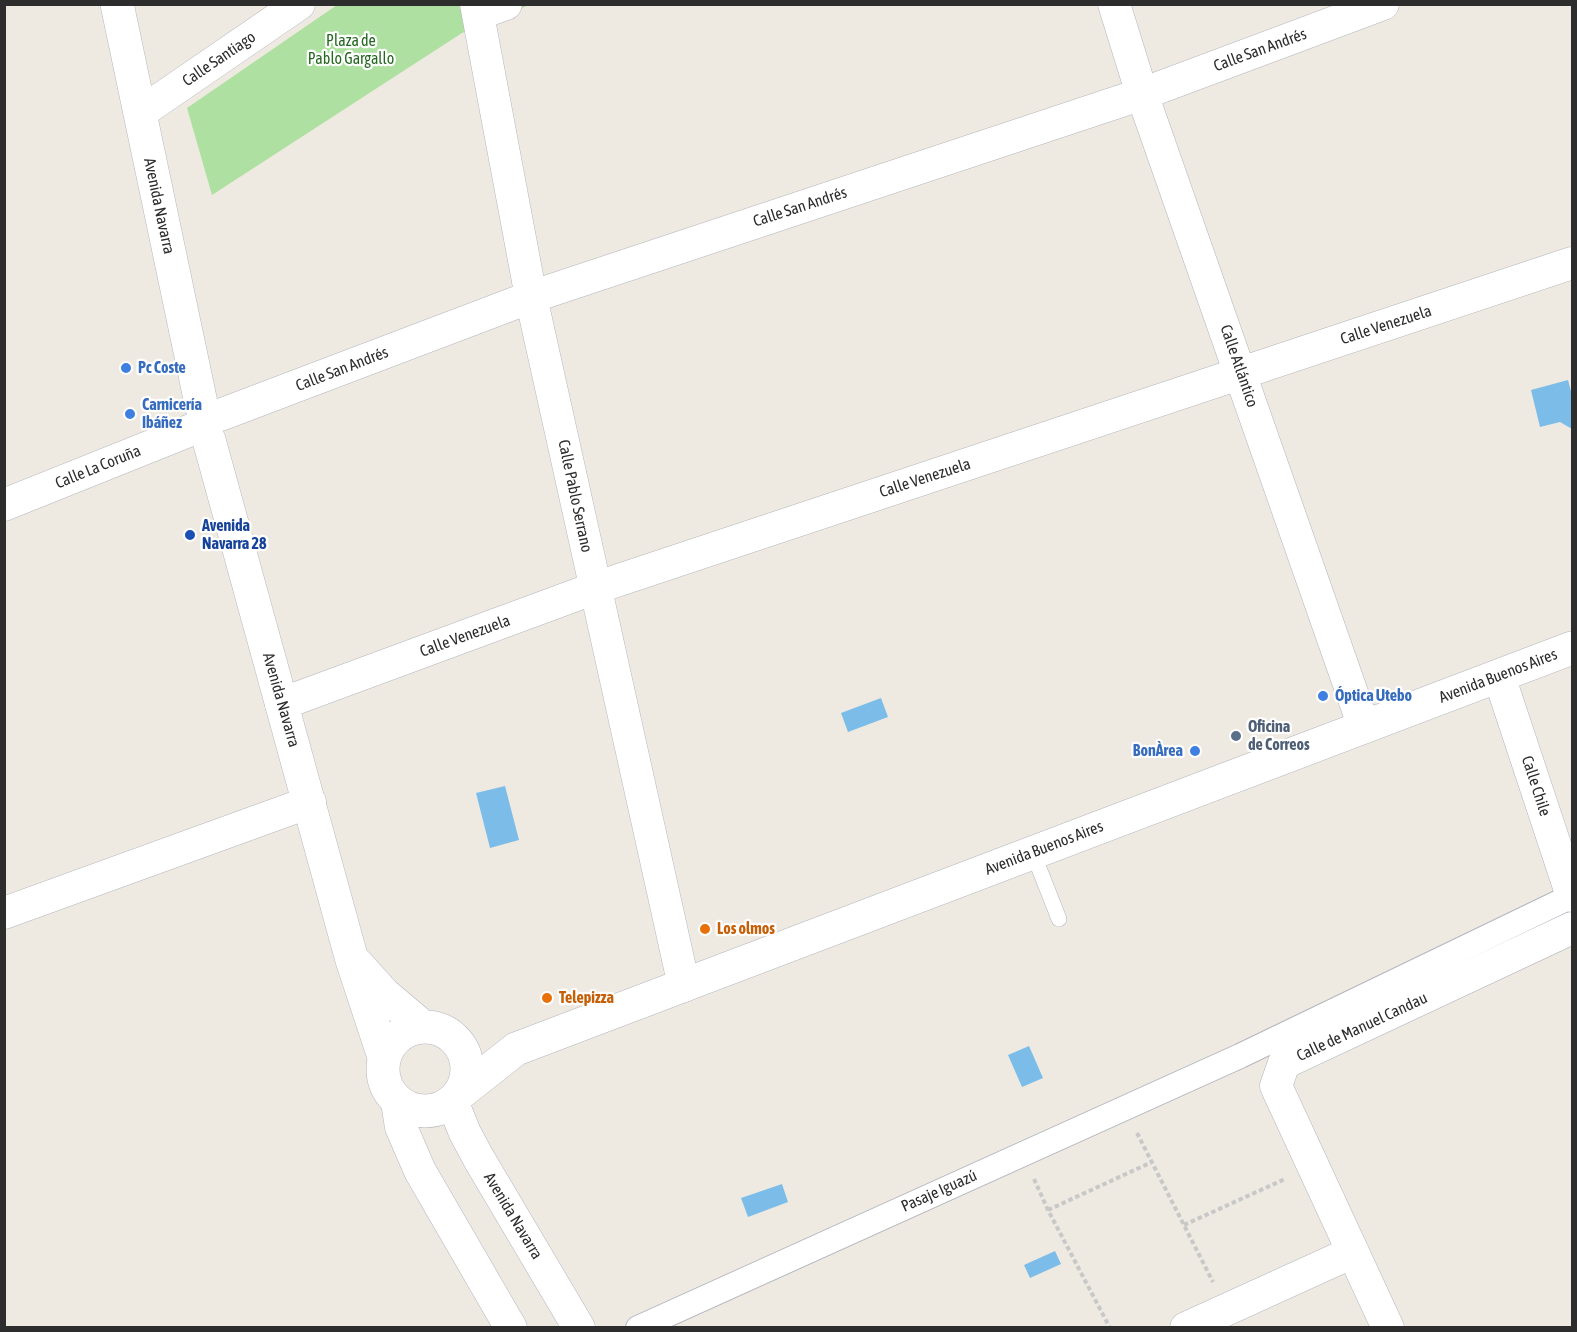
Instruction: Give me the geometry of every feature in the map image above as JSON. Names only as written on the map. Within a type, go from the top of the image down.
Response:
[{"type":"street","name":"Avenida Navarra","points":[[117,4],[206,423],[352,960],[384,1058]]},
{"type":"street","name":"Calle Santiago","points":[[140,113],[299,4]]},
{"type":"street","name":"Calle Atlántico","points":[[1114,4],[1142,94],[1364,727]]},
{"type":"street","name":"Calle San Andrés","points":[[206,423],[531,297],[1142,94],[1383,4]]},
{"type":"street","name":"Calle Pablo Serrano","points":[[486,8],[531,297],[684,986]]},
{"type":"street","name":"Calle Venezuela","points":[[281,704],[596,588],[1572,263]]},
{"type":"street","name":"Calle La Coruña","points":[[4,505],[206,423]]},
{"type":"street","name":"Avenida Buenos Aires","points":[[456,1098],[516,1050],[1572,648]]},
{"type":"street","name":"Calle Chile","points":[[1499,676],[1572,896]]},
{"type":"street","points":[[4,913],[310,802]]},
{"type":"street","name":"Pasaje Iguazú","points":[[638,1328],[1240,1056],[1572,896]]},
{"type":"street","name":"Calle de Manuel Candau","points":[[1388,1328],[1276,1086],[1284,1063],[1572,928]]},
{"type":"street","name":"Avenida Navarra","points":[[352,960],[384,994],[423,1027]]},
{"type":"street","points":[[423,1027],[442,1030],[457,1042],[467,1062],[465,1084],[456,1098],[444,1107],[425,1112],[405,1107],[397,1102],[386,1086],[382,1067],[388,1048],[395,1039],[413,1028],[423,1027]]},
{"type":"street","name":"Avenida Buenos Aires","points":[[457,1042],[516,1050]]},
{"type":"street","name":"Avenida Navarra","points":[[456,1098],[465,1133],[579,1328]]},
{"type":"street","points":[[397,1102],[401,1127],[415,1162],[504,1316]]},
{"type":"street","points":[[1186,1328],[1353,1252]]},
{"type":"lane","points":[[1033,853],[1059,919]]},
{"type":"path","points":[[1125,1108],[1227,1309]]},
{"type":"path","points":[[1022,1154],[1048,1210],[1110,1328]]},
{"type":"path","points":[[1048,1210],[1152,1162]]},
{"type":"path","points":[[1184,1225],[1313,1166]]},
{"type":"green space","name":"Plaza de Pablo Gargallo","points":[[337,5],[529,5],[462,33],[212,195],[187,108]]},
{"type":"water","points":[[1568,380],[1572,395],[1572,429],[1560,422],[1540,427],[1531,390]]},
{"type":"water","points":[[881,698],[888,717],[848,732],[841,713]]},
{"type":"water","points":[[505,786],[519,840],[490,848],[476,793]]},
{"type":"water","points":[[1029,1046],[1043,1078],[1022,1087],[1008,1055]]},
{"type":"water","points":[[782,1184],[788,1202],[748,1217],[741,1198]]},
{"type":"water","points":[[1055,1251],[1061,1264],[1030,1278],[1024,1265]]},
{"type":"place","name":"Pc Coste","points":[[126,368]]},
{"type":"place","name":"Carnicería Ibáñez","points":[[130,414]]},
{"type":"place","name":"Avenida Navarra 28","points":[[190,535]]},
{"type":"place","name":"Óptica Utebo","points":[[1323,696]]},
{"type":"place","name":"Oficina de Correos","points":[[1236,736]]},
{"type":"place","name":"BonÀrea","points":[[1195,751]]},
{"type":"place","name":"Los olmos","points":[[705,929]]},
{"type":"place","name":"Telepizza","points":[[547,998]]}]
